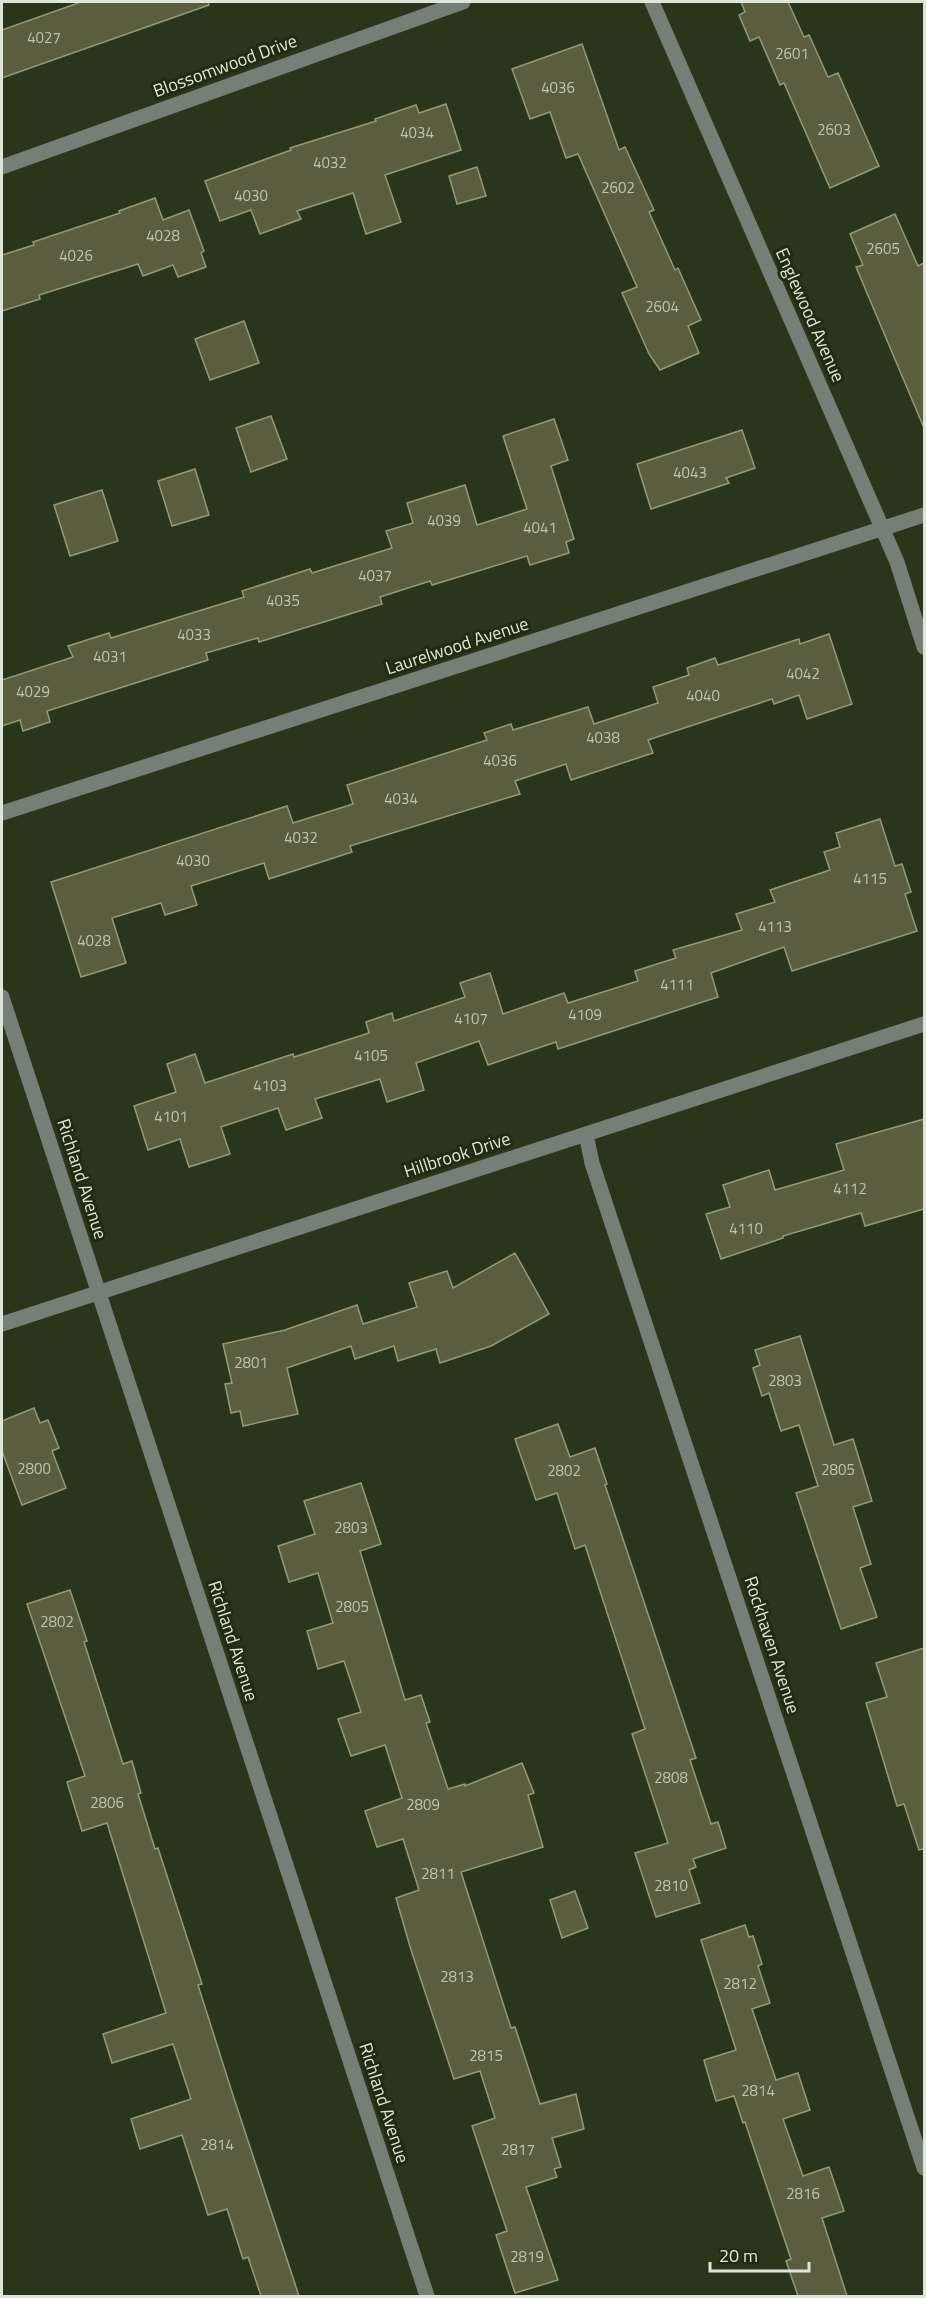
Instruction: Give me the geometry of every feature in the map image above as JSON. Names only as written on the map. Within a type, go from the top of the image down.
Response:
[{"type":"street","name":"Blossomwood Drive","points":[[2,167],[462,2]]},
{"type":"street","name":"Englewood Avenue","points":[[652,2],[897,562],[924,647]]},
{"type":"street","name":"Laurelwood Avenue","points":[[2,813],[924,514]]},
{"type":"street","name":"Richland Avenue","points":[[2,997],[427,2296]]},
{"type":"street","name":"Hillbrook Drive","points":[[2,1323],[924,1024]]},
{"type":"street","name":"Rockhaven Avenue","points":[[586,1134],[592,1163],[924,2168]]},
{"type":"building","points":[[81,2],[208,2],[209,5],[2,78],[2,30]]},
{"type":"building","points":[[741,2],[788,2],[804,37],[809,35],[828,77],[838,73],[879,166],[830,188],[784,83],[780,85],[759,37],[750,41],[739,15],[745,12]]},
{"type":"building","points":[[582,44],[619,150],[625,147],[654,210],[649,212],[675,270],[678,268],[701,320],[688,326],[699,353],[660,370],[649,354],[622,293],[637,287],[578,154],[566,158],[550,112],[530,119],[512,69]]},
{"type":"building","points":[[446,104],[461,150],[385,175],[401,222],[366,234],[353,193],[297,211],[301,219],[260,234],[251,210],[220,221],[205,181],[291,150],[290,148],[376,121],[375,119],[416,105],[419,113]]},
{"type":"building","points":[[477,167],[486,196],[457,204],[449,176]]},
{"type":"building","points":[[155,198],[163,220],[189,210],[204,251],[201,253],[206,267],[178,277],[173,265],[143,276],[138,264],[39,295],[40,299],[2,311],[2,255],[34,245],[33,242],[120,213],[119,211]]},
{"type":"building","points":[[895,214],[918,266],[924,263],[924,428],[856,267],[863,265],[850,234]]},
{"type":"building","points":[[244,321],[259,363],[210,380],[195,339]]},
{"type":"building","points":[[271,416],[287,459],[251,472],[236,428]]},
{"type":"building","points":[[554,419],[568,460],[551,466],[574,539],[566,542],[569,553],[530,565],[527,556],[432,585],[430,581],[380,597],[382,604],[259,642],[258,638],[206,653],[208,660],[47,711],[50,722],[23,731],[20,720],[2,726],[2,680],[73,657],[68,646],[109,633],[111,638],[244,597],[242,591],[310,569],[312,573],[392,548],[386,531],[413,523],[407,503],[465,485],[477,525],[527,509],[503,436]]},
{"type":"building","points":[[742,430],[755,468],[726,478],[729,483],[651,509],[637,464]]},
{"type":"building","points":[[195,469],[209,515],[172,526],[158,481]]},
{"type":"building","points":[[102,490],[118,541],[70,556],[54,505]]},
{"type":"building","points":[[829,634],[852,704],[807,719],[799,695],[774,704],[772,699],[648,740],[653,753],[571,780],[566,764],[515,781],[520,794],[350,846],[352,852],[269,879],[264,863],[191,886],[197,905],[165,915],[161,903],[112,918],[126,963],[81,977],[51,882],[287,806],[293,823],[353,804],[347,785],[487,740],[484,733],[511,724],[513,730],[588,707],[594,724],[658,703],[653,687],[689,675],[687,668],[715,658],[718,665],[799,639],[800,644]]},
{"type":"building","points":[[880,819],[895,866],[902,864],[911,892],[905,894],[917,931],[792,971],[784,947],[711,973],[718,997],[558,1049],[556,1042],[488,1065],[479,1041],[416,1063],[424,1090],[387,1102],[380,1079],[315,1099],[322,1118],[286,1130],[278,1108],[221,1127],[230,1154],[189,1167],[180,1139],[148,1150],[134,1106],[176,1092],[167,1064],[195,1054],[205,1083],[293,1054],[294,1057],[369,1033],[366,1022],[392,1013],[394,1021],[465,997],[460,983],[490,973],[503,1014],[564,993],[568,1003],[638,981],[635,971],[676,958],[673,950],[742,930],[736,914],[775,902],[770,890],[830,870],[824,852],[840,847],[836,833]]},
{"type":"building","points":[[924,1119],[924,1209],[865,1226],[861,1213],[783,1236],[783,1238],[721,1259],[706,1214],[730,1207],[723,1185],[769,1170],[775,1190],[844,1170],[836,1144]]},
{"type":"building","points":[[515,1253],[549,1314],[491,1346],[440,1363],[436,1349],[398,1361],[394,1346],[355,1359],[351,1346],[287,1368],[298,1414],[243,1426],[240,1411],[231,1413],[225,1384],[232,1383],[223,1344],[285,1330],[357,1305],[363,1324],[417,1307],[409,1283],[447,1271],[453,1288]]},
{"type":"building","points":[[800,1336],[834,1445],[853,1439],[872,1501],[853,1507],[871,1564],[860,1568],[877,1617],[841,1629],[796,1493],[818,1486],[799,1425],[781,1431],[769,1393],[762,1396],[753,1368],[760,1365],[755,1350]]},
{"type":"building","points":[[34,1408],[40,1423],[48,1420],[59,1448],[52,1451],[66,1488],[22,1505],[2,1451],[2,1421]]},
{"type":"building","points":[[558,1424],[570,1457],[595,1448],[607,1484],[605,1485],[696,1758],[690,1760],[711,1824],[718,1822],[726,1848],[693,1859],[696,1867],[689,1870],[700,1903],[656,1917],[635,1853],[668,1843],[632,1734],[645,1729],[585,1545],[575,1549],[557,1493],[536,1500],[515,1439]]},
{"type":"building","points":[[361,1483],[381,1544],[360,1551],[405,1700],[421,1695],[430,1722],[426,1723],[448,1789],[465,1784],[465,1786],[522,1763],[534,1793],[528,1795],[543,1847],[461,1872],[511,2028],[515,2027],[540,2104],[576,2094],[584,2129],[552,2138],[561,2167],[554,2169],[557,2177],[526,2187],[558,2280],[515,2293],[496,2235],[507,2231],[472,2126],[495,2118],[480,2071],[454,2079],[411,1950],[396,1898],[419,1890],[403,1839],[377,1847],[365,1811],[402,1798],[385,1745],[351,1756],[338,1719],[361,1712],[344,1661],[318,1669],[307,1631],[333,1623],[318,1573],[289,1582],[278,1546],[315,1534],[304,1501]]},
{"type":"building","points":[[70,1590],[123,1764],[132,1761],[141,1793],[138,1794],[155,1849],[158,1848],[202,1984],[198,1985],[299,2296],[261,2296],[248,2257],[243,2259],[227,2209],[208,2215],[182,2135],[140,2149],[131,2119],[191,2099],[173,2044],[112,2063],[103,2034],[166,2013],[107,1823],[82,1831],[67,1782],[85,1776],[27,1604]]},
{"type":"building","points":[[924,1648],[924,1849],[919,1850],[904,1804],[897,1806],[866,1703],[887,1697],[876,1663]]},
{"type":"building","points":[[575,1891],[588,1928],[562,1938],[550,1900]]},
{"type":"building","points":[[745,1925],[749,1937],[753,1936],[762,1964],[758,1966],[770,2003],[752,2009],[776,2080],[798,2073],[810,2110],[783,2119],[803,2176],[829,2167],[844,2211],[822,2218],[847,2296],[798,2296],[786,2261],[791,2259],[745,2122],[743,2123],[734,2096],[716,2101],[705,2064],[704,2060],[736,2050],[701,1940]]}]
